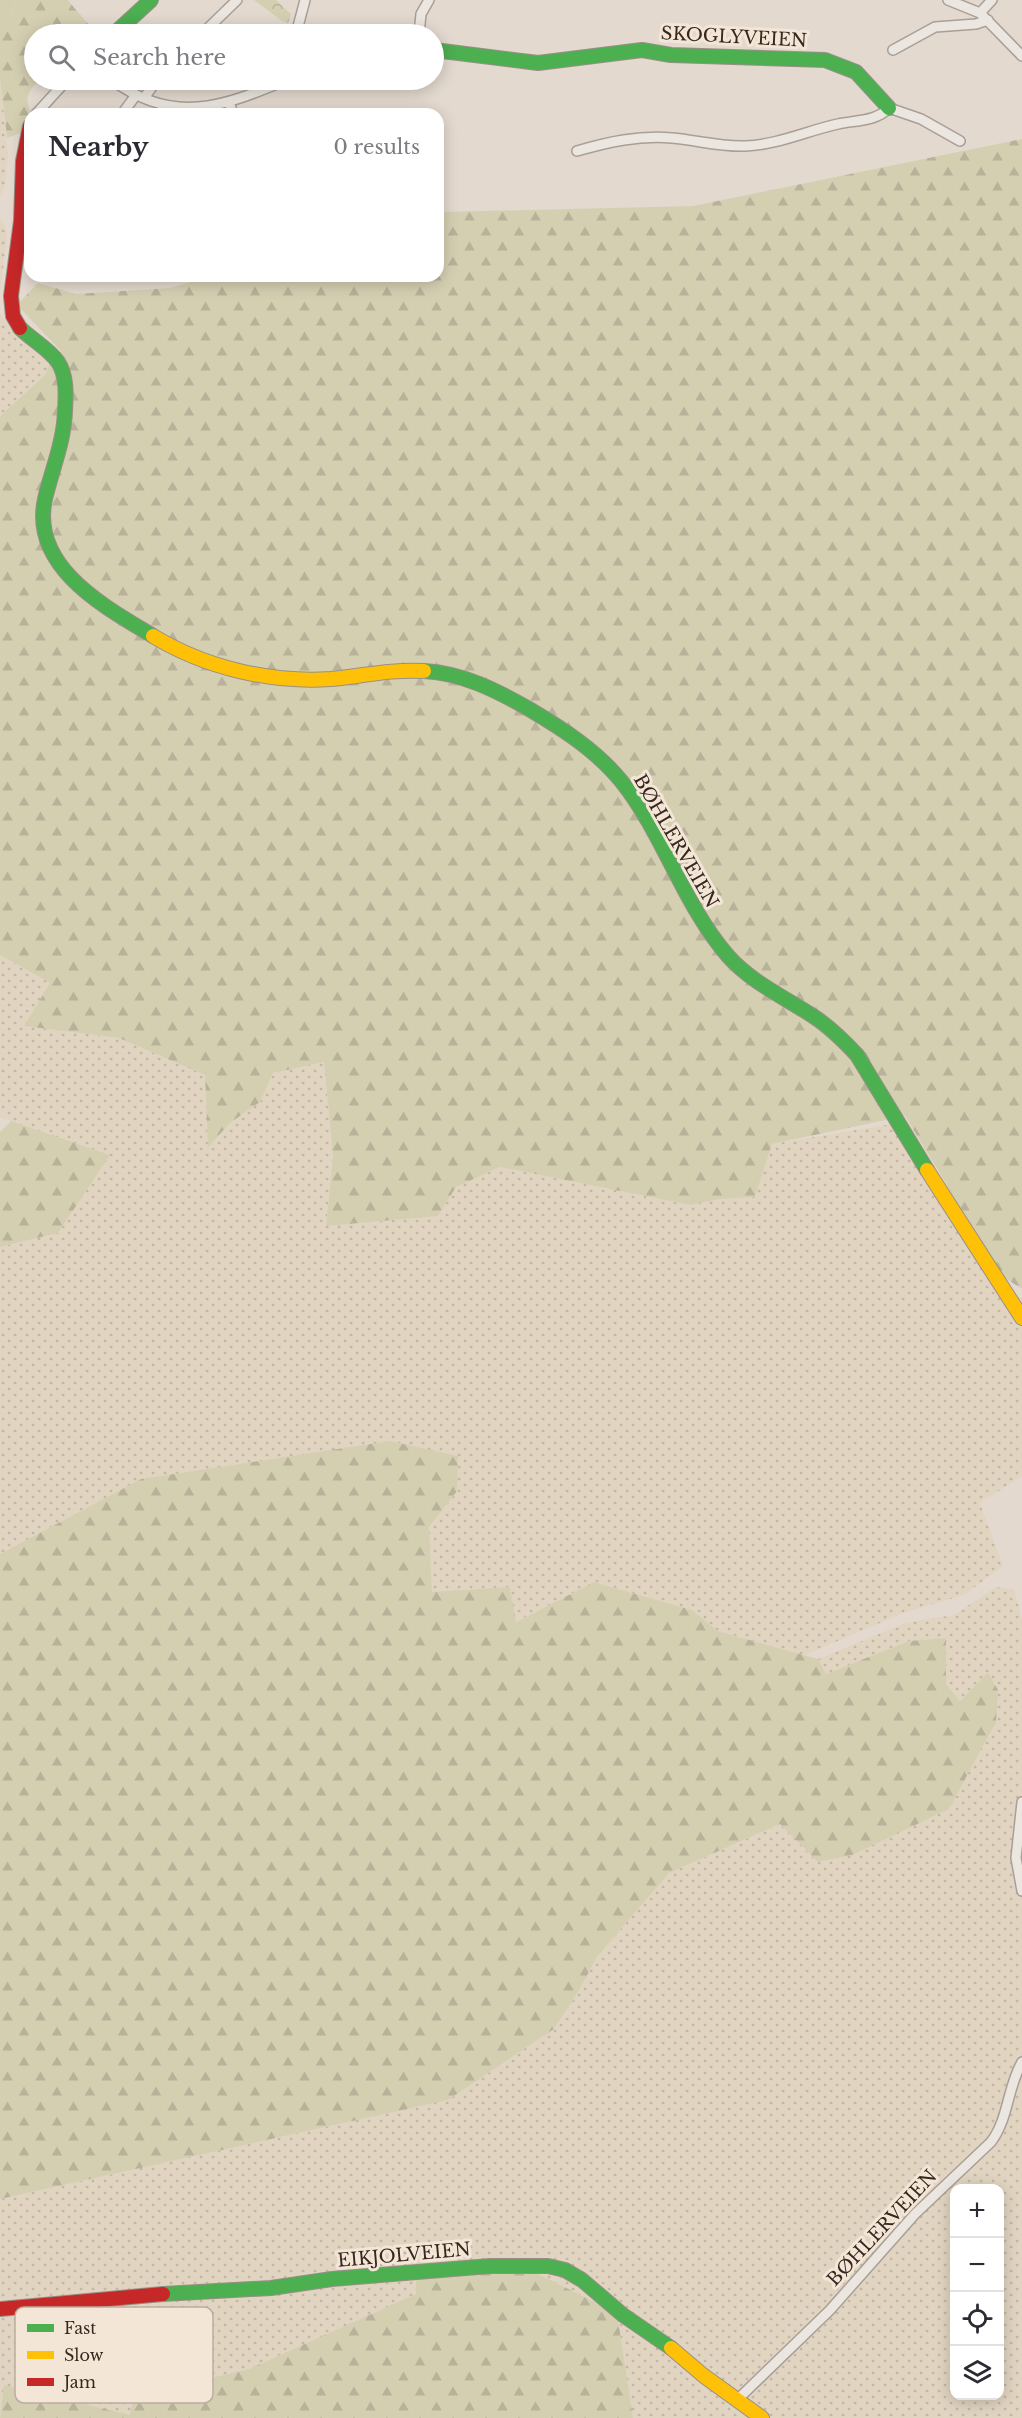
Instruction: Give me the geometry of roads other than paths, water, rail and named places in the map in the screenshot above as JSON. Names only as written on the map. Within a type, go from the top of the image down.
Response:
[{"type":"street","points":[[125,24],[151,0]]},
{"type":"street","points":[[212,24],[237,0]]},
{"type":"street","points":[[299,24],[305,0]]},
{"type":"street","points":[[420,24],[421,14],[429,0]]},
{"type":"street","points":[[948,0],[984,16],[1022,56]]},
{"type":"street","points":[[893,50],[935,27],[976,24],[984,16],[992,0]]},
{"type":"street","name":"SKOGLYVEIEN","points":[[444,51],[538,63],[642,50],[671,54],[825,60],[856,72],[890,108]]},
{"type":"street","points":[[41,108],[58,90]]},
{"type":"street","points":[[128,90],[140,97],[172,106],[195,108],[230,102],[261,90]]},
{"type":"street","points":[[128,108],[147,90]]},
{"type":"street","points":[[230,102],[232,108]]},
{"type":"street","points":[[577,151],[608,142],[642,137],[742,146],[762,145],[819,128],[867,119],[884,114],[890,108],[921,119],[960,141]]},
{"type":"street","name":"BØHLERVEIEN","points":[[24,153],[21,222],[11,308],[18,325],[55,357],[64,378],[65,414],[62,443],[44,500],[42,516],[44,538],[58,563],[87,592],[131,622],[182,653],[217,666],[252,674],[312,678],[344,678],[412,670],[448,674],[468,679],[499,692],[573,738],[608,766],[624,784],[645,816],[702,921],[727,954],[759,982],[823,1021],[842,1037],[857,1055],[1022,1318]]},
{"type":"street","points":[[1022,1802],[1016,1858],[1022,1892]]},
{"type":"street","name":"BØHLERVEIEN","points":[[738,2399],[830,2310],[915,2214],[991,2142],[1002,2128],[1013,2080],[1022,2062]]},
{"type":"street","name":"EIKJOLVEIEN","points":[[33,2307],[271,2288],[332,2279],[490,2266],[549,2266],[565,2270],[582,2280],[623,2315],[762,2418]]},
{"type":"street","name":"EIKJOLVEIEN","points":[[0,2310],[15,2309]]}]
